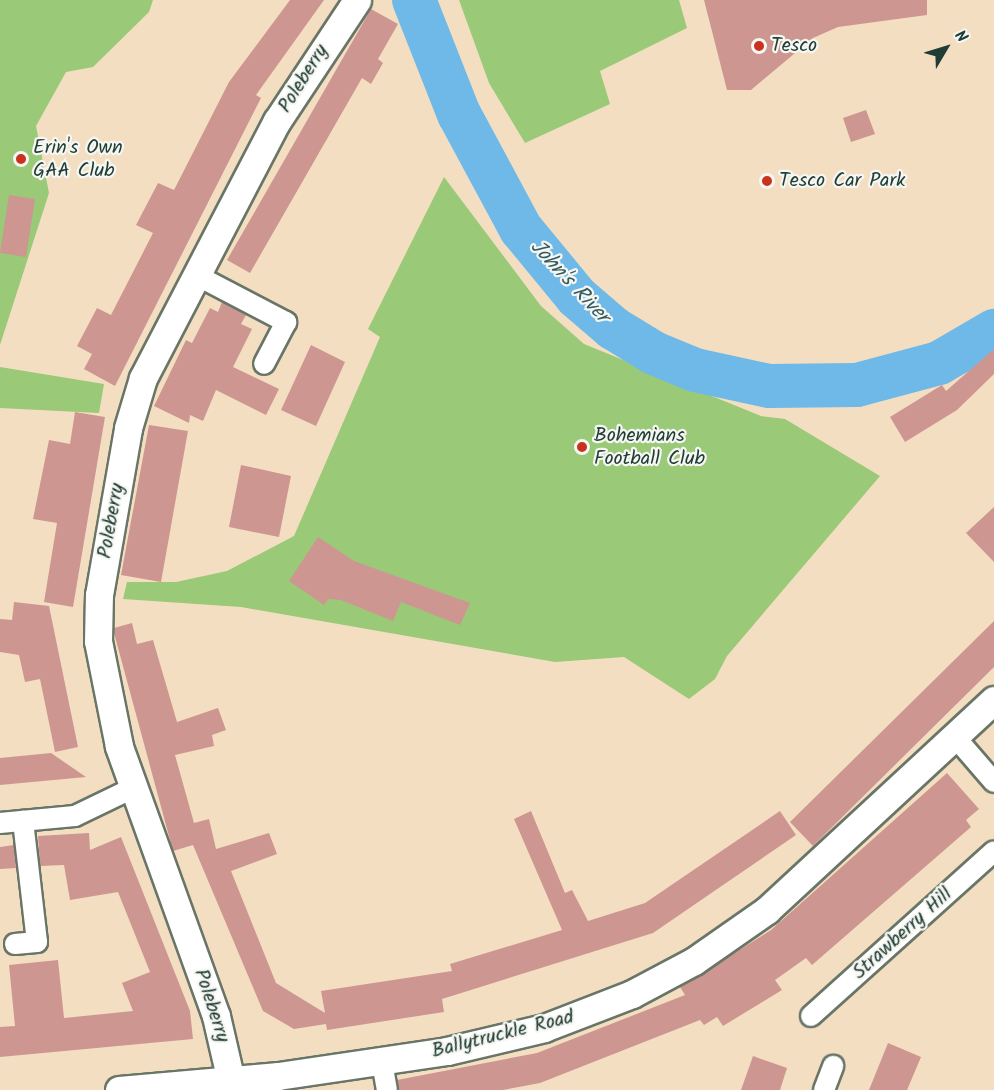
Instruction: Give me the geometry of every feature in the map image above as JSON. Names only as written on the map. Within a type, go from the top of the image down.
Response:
[{"type":"street","name":"Poleberry","points":[[231,1081],[216,1016],[131,789],[100,654],[99,595],[134,405],[196,275],[277,122],[357,0]]},
{"type":"street","points":[[196,275],[286,322],[264,364]]},
{"type":"street","name":"Ballytruckle Road","points":[[119,1090],[231,1081],[382,1062],[544,1028],[674,972],[794,888],[994,700]]},
{"type":"street","points":[[956,738],[994,782]]},
{"type":"street","points":[[0,823],[75,816],[131,789]]},
{"type":"street","points":[[15,944],[37,942],[23,821]]},
{"type":"street","name":"Strawberry Hill","points":[[811,1016],[994,851]]},
{"type":"street","points":[[382,1062],[387,1090]]},
{"type":"street","points":[[824,1090],[833,1066]]},
{"type":"green space","name":"Erin's Own GAA Club","points":[[0,0],[153,0],[149,12],[93,67],[66,72],[36,126],[49,193],[0,345]]},
{"type":"green space","points":[[459,0],[679,0],[687,28],[600,71],[610,104],[525,143],[489,83]]},
{"type":"green space","name":"Bohemians Football Club","points":[[444,177],[541,306],[584,344],[761,416],[785,419],[880,476],[727,656],[715,679],[689,699],[624,657],[555,662],[241,607],[123,599],[127,582],[176,582],[227,571],[294,536],[380,337],[368,329]]},
{"type":"green space","points":[[0,367],[104,384],[99,413],[0,408]]},
{"type":"building","points":[[290,0],[324,0],[256,95],[261,98],[115,386],[84,369],[92,354],[77,346],[97,308],[111,315],[153,233],[136,225],[158,183],[174,190],[229,82]]},
{"type":"building","name":"Tesco","points":[[704,0],[927,0],[927,15],[838,27],[813,38],[751,90],[727,90]]},
{"type":"building","points":[[371,9],[398,24],[378,59],[383,63],[371,84],[362,78],[250,273],[227,260]]},
{"type":"building","points":[[866,110],[875,134],[851,142],[843,118]]},
{"type":"building","points":[[9,195],[35,199],[26,257],[0,253]]},
{"type":"building","points":[[222,302],[246,315],[241,324],[252,329],[233,367],[279,389],[266,415],[216,390],[203,421],[190,415],[189,423],[154,406],[186,340],[192,343],[210,308],[218,312]]},
{"type":"building","points":[[311,345],[345,362],[316,426],[281,410]]},
{"type":"building","points":[[994,349],[994,374],[957,410],[905,442],[890,417],[942,385],[946,391]]},
{"type":"building","points":[[75,412],[105,417],[73,607],[44,602],[57,523],[33,519],[49,440],[70,444]]},
{"type":"building","points":[[149,425],[188,431],[161,582],[121,575]]},
{"type":"building","points":[[241,465],[291,476],[279,537],[229,527]]},
{"type":"building","points":[[994,507],[994,562],[966,533]]},
{"type":"building","points":[[318,537],[354,561],[470,603],[460,625],[401,602],[393,621],[341,600],[328,599],[324,605],[289,581]]},
{"type":"building","points":[[14,602],[49,606],[78,747],[55,752],[40,679],[25,682],[19,655],[0,652],[0,619],[12,620]]},
{"type":"building","points":[[994,621],[994,667],[813,846],[790,822]]},
{"type":"building","points":[[132,623],[137,644],[153,640],[177,722],[218,708],[226,730],[212,735],[214,746],[175,755],[194,823],[209,819],[216,849],[269,833],[277,854],[231,871],[276,983],[325,1013],[321,991],[452,971],[450,964],[562,930],[514,819],[531,811],[565,893],[572,890],[588,921],[645,903],[780,811],[796,835],[653,933],[442,999],[444,1012],[327,1030],[326,1024],[294,1029],[263,1011],[193,845],[173,851],[114,633],[114,628]]},
{"type":"building","points":[[51,753],[86,777],[0,785],[0,758]]},
{"type":"building","points":[[947,773],[979,809],[966,820],[971,827],[812,965],[806,958],[775,980],[782,990],[723,1026],[717,1017],[704,1025],[700,1020],[540,1083],[503,1090],[399,1090],[397,1080],[537,1053],[685,995],[680,987],[771,930]]},
{"type":"building","points":[[89,833],[90,850],[121,837],[190,1011],[193,1039],[0,1057],[0,1027],[15,1026],[9,965],[58,960],[64,1018],[133,1011],[122,983],[150,972],[118,892],[70,900],[64,865],[40,866],[38,836]]},
{"type":"building","points":[[14,845],[16,868],[0,869],[0,847]]},
{"type":"building","points":[[888,1043],[921,1057],[907,1090],[869,1090]]},
{"type":"building","points":[[753,1056],[787,1068],[780,1090],[741,1090]]},
{"type":"waterway","name":"John's River","points":[[414,0],[459,114],[521,229],[577,297],[613,328],[654,353],[695,370],[769,386],[857,385],[939,363],[994,331]]},
{"type":"place","name":"Tesco","points":[[759,46]]},
{"type":"place","name":"Erin's Own GAA Club","points":[[21,159]]},
{"type":"place","name":"Tesco Car Park","points":[[767,181]]},
{"type":"place","name":"Bohemians Football Club","points":[[582,447]]}]
